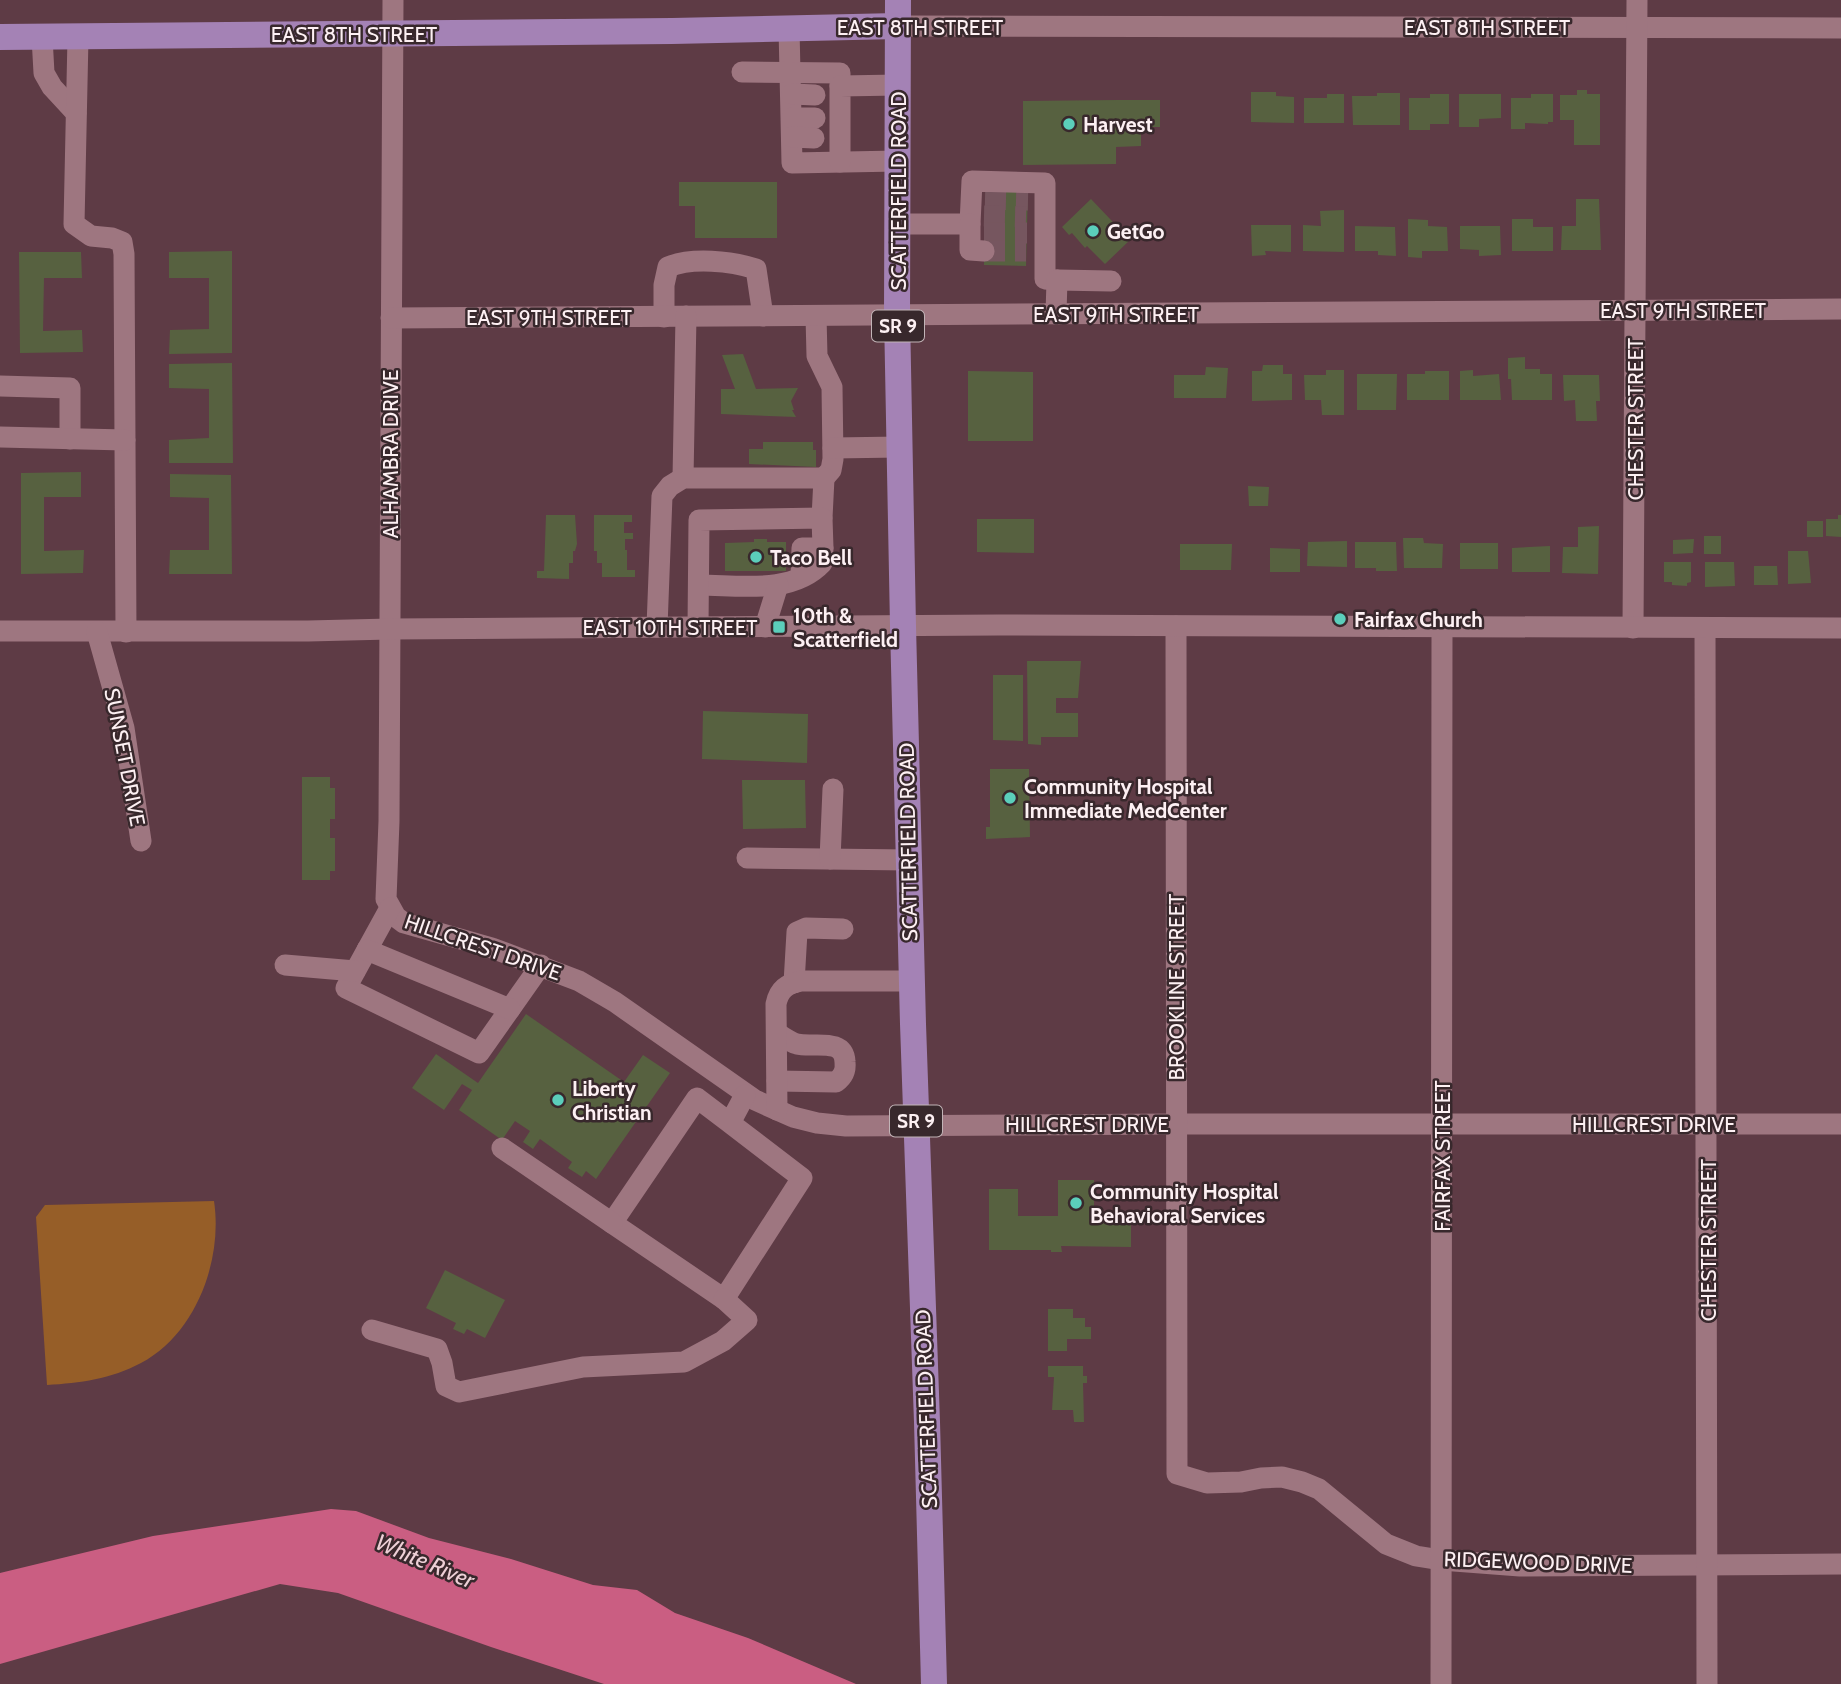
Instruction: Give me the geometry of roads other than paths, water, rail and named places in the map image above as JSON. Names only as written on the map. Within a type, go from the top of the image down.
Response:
[{"type":"main road","name":"EAST 8TH STREET","points":[[0,37],[789,29],[898,13]]},
{"type":"main road","name":"SCATTERFIELD ROAD","points":[[898,13],[897,315],[903,626],[934,1684]]},
{"type":"street","name":"ALHAMBRA DRIVE","points":[[390,908],[386,899],[393,0]]},
{"type":"street","name":"CHESTER STREET","points":[[1633,628],[1637,0]]},
{"type":"street","name":"EAST 8TH STREET","points":[[898,13],[1637,27],[1841,28]]},
{"type":"street","points":[[789,29],[792,163],[898,161]]},
{"type":"street","points":[[42,37],[44,74],[76,113]]},
{"type":"street","points":[[78,37],[74,224],[92,236],[122,242],[124,254],[126,632]]},
{"type":"street","points":[[742,72],[840,73],[833,92],[830,128],[840,162]]},
{"type":"street","points":[[792,94],[898,85]]},
{"type":"street","points":[[792,128],[830,128]]},
{"type":"street","points":[[898,224],[980,221],[972,181],[1045,183],[1036,225],[1045,279],[1111,281]]},
{"type":"street","points":[[664,317],[664,285],[668,267],[692,262],[744,265],[756,269],[763,316]]},
{"type":"street","points":[[1056,314],[1057,280]]},
{"type":"street","name":"EAST 9TH STREET","points":[[391,318],[1841,309]]},
{"type":"street","points":[[683,478],[686,316]]},
{"type":"street","points":[[699,585],[778,585],[814,572],[822,563],[824,478],[831,470],[833,448],[832,387],[817,356],[816,316]]},
{"type":"street","points":[[0,386],[70,388],[70,439]]},
{"type":"street","points":[[0,437],[125,440]]},
{"type":"street","points":[[833,448],[900,447]]},
{"type":"street","points":[[657,627],[662,496],[670,486],[683,478],[824,478]]},
{"type":"street","points":[[698,627],[699,520],[822,518]]},
{"type":"street","points":[[765,627],[778,585]]},
{"type":"street","name":"EAST 10TH STREET","points":[[0,631],[903,626],[1705,628]]},
{"type":"street","name":"BROOKLINE STREET","points":[[1176,626],[1177,1474]]},
{"type":"street","name":"FAIRFAX STREET","points":[[1441,1684],[1442,628]]},
{"type":"street","name":"CHESTER STREET","points":[[1705,628],[1707,1684]]},
{"type":"street","points":[[1705,628],[1841,628]]},
{"type":"street","name":"SUNSET DRIVE","points":[[96,632],[124,729],[141,841]]},
{"type":"street","points":[[831,859],[833,789]]},
{"type":"street","points":[[747,858],[909,860]]},
{"type":"street","points":[[390,908],[346,988],[480,1053],[541,965]]},
{"type":"street","name":"HILLCREST DRIVE","points":[[390,908],[404,923],[413,927],[492,948],[579,981],[615,1002],[746,1095],[793,1117],[827,1124],[1841,1124]]},
{"type":"street","points":[[794,983],[797,932],[806,928],[844,929]]},
{"type":"street","points":[[367,950],[510,1009]]},
{"type":"street","points":[[285,965],[355,971]]},
{"type":"street","points":[[777,1111],[778,996],[782,989],[794,983],[912,981]]},
{"type":"street","points":[[777,1033],[797,1044],[834,1046],[841,1050],[845,1061],[843,1075],[836,1082],[777,1081]]},
{"type":"street","points":[[730,1122],[746,1095]]},
{"type":"street","points":[[612,1223],[697,1098],[802,1178],[724,1299]]},
{"type":"street","points":[[372,1330],[436,1349],[442,1363],[446,1386],[459,1392],[583,1367],[684,1362],[723,1341],[747,1320],[724,1299],[502,1148]]},
{"type":"street","name":"RIDGEWOOD DRIVE","points":[[1177,1474],[1208,1483],[1228,1484],[1282,1477],[1302,1482],[1319,1489],[1386,1544],[1416,1556],[1441,1560],[1520,1566],[1841,1564]]},
{"type":"water","name":"White River","points":[[331,1509],[356,1511],[429,1538],[511,1559],[593,1585],[637,1590],[675,1613],[748,1638],[856,1684],[604,1684],[338,1593],[280,1584],[0,1664],[0,1573],[153,1536]]},
{"type":"tunnel","points":[[985,199],[1028,200]]},
{"type":"tunnel","points":[[984,216],[1026,217]]},
{"type":"tunnel","points":[[984,233],[1027,233]]},
{"type":"tunnel","points":[[984,251],[1026,251]]},
{"type":"place","name":"Harvest","points":[[1069,124]]},
{"type":"place","name":"GetGo","points":[[1093,231]]},
{"type":"place","name":"Taco Bell","points":[[756,557]]},
{"type":"place","name":"Fairfax Church","points":[[1340,619]]},
{"type":"place","name":"10th & Scatterfield","points":[[779,627]]},
{"type":"place","name":"Community Hospital Immediate MedCenter","points":[[1010,798]]},
{"type":"place","name":"Liberty Christian","points":[[558,1100]]},
{"type":"place","name":"Community Hospital Behavioral Services","points":[[1076,1203]]}]
